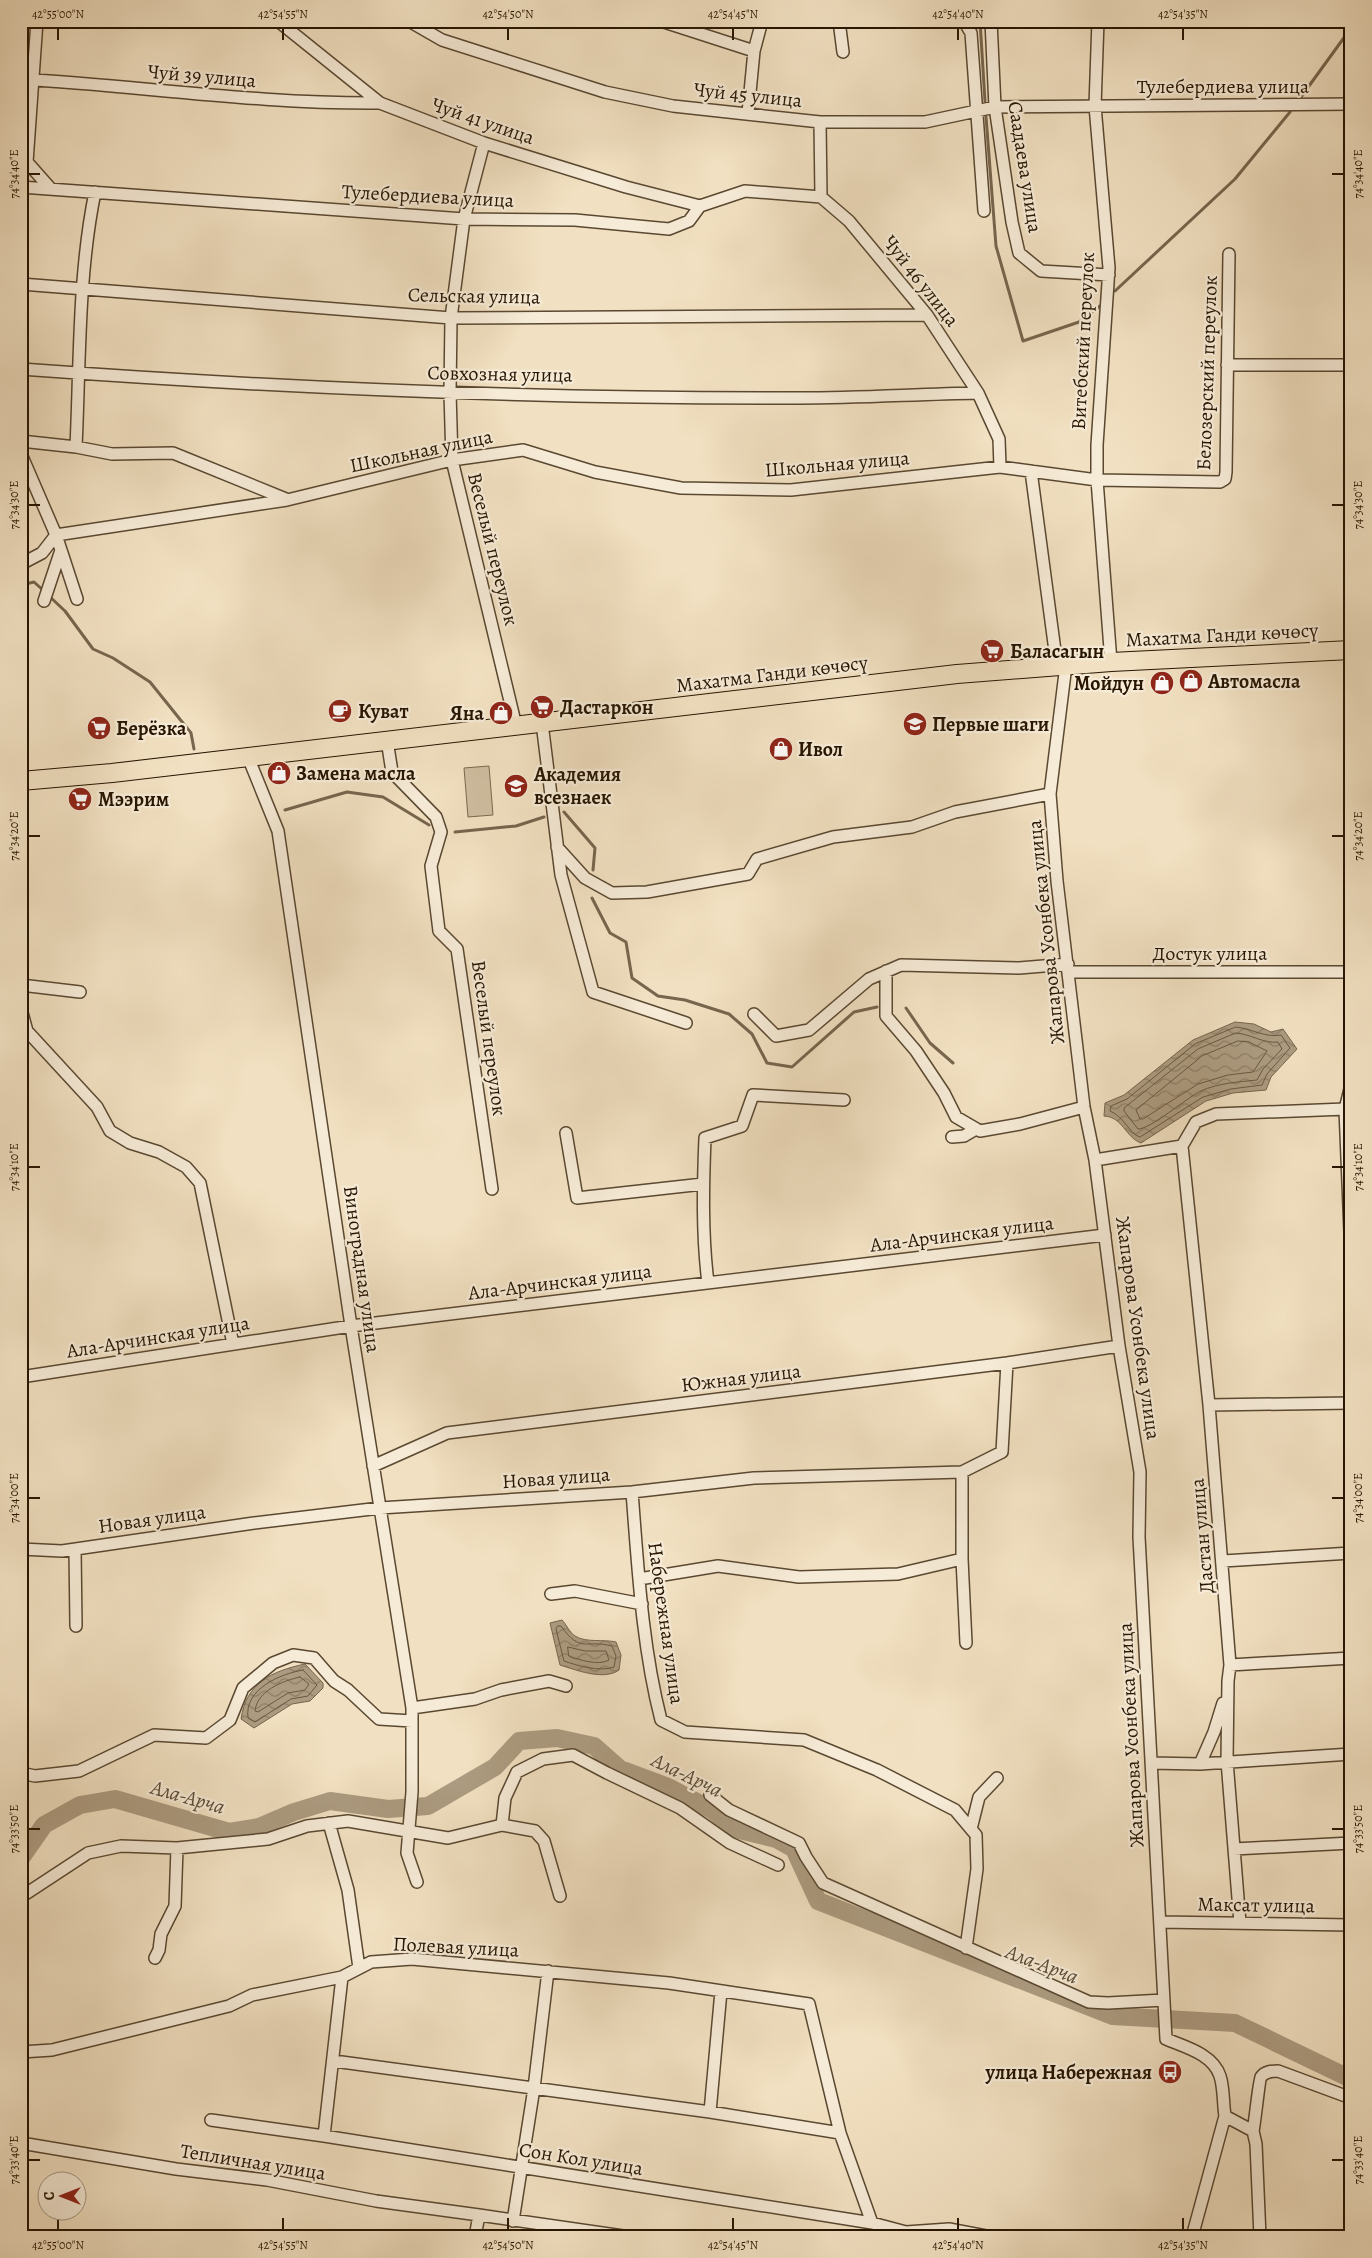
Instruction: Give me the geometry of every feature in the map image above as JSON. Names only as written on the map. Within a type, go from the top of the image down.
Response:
[{"type":"main road","name":"Махатма Ганди көчөсү","points":[[21,781],[248,757],[956,674],[1111,662],[1351,650]]},
{"type":"street","points":[[37,21],[34,80],[24,162],[50,188]]},
{"type":"street","name":"Чуй 41 улица","points":[[278,21],[380,103],[484,143],[626,187],[700,206]]},
{"type":"street","name":"Чуй 45 улица","points":[[410,21],[442,40],[605,92],[673,106],[820,122],[925,122],[976,113],[995,107],[1096,106]]},
{"type":"street","points":[[661,21],[754,51]]},
{"type":"street","points":[[748,113],[754,51],[762,21]]},
{"type":"street","points":[[839,21],[843,52]]},
{"type":"street","points":[[955,21],[965,23],[971,33],[984,211]]},
{"type":"street","name":"Саадаева улица","points":[[991,21],[995,107],[1012,222],[1019,253],[1040,271],[1109,275]]},
{"type":"street","name":"Витебский переулок","points":[[1098,21],[1096,106],[1109,275],[1097,445],[1097,480],[1111,662]]},
{"type":"street","name":"Чуй 39 улица","points":[[21,79],[222,97],[319,103],[380,103]]},
{"type":"street","name":"Тулебердиева улица","points":[[1096,106],[1351,104]]},
{"type":"street","points":[[820,122],[821,197]]},
{"type":"street","name":"Веселый переулок","points":[[484,143],[464,219],[451,318],[450,393],[452,460],[516,726]]},
{"type":"street","name":"Тулебердиева улица","points":[[21,187],[464,219],[575,220],[670,229],[689,221],[700,206],[746,191],[821,197]]},
{"type":"street","points":[[76,447],[83,288],[90,218],[95,192]]},
{"type":"street","name":"Чуй 46 улица","points":[[821,197],[849,221],[927,315],[978,393],[999,438],[1000,467]]},
{"type":"street","name":"Белозерский переулок","points":[[1031,471],[1097,480],[1220,482],[1224,478],[1229,254]]},
{"type":"street","name":"Сельская улица","points":[[21,284],[451,318],[927,315]]},
{"type":"street","points":[[1227,365],[1351,365]]},
{"type":"street","name":"Совхозная улица","points":[[21,369],[276,386],[450,393],[801,398],[978,393]]},
{"type":"street","points":[[21,441],[76,447],[112,454],[173,452],[287,500]]},
{"type":"street","name":"Школьная улица","points":[[56,535],[287,500],[452,460],[523,450],[595,472],[681,488],[791,490],[1000,467],[1031,471]]},
{"type":"street","points":[[21,454],[56,535],[77,599]]},
{"type":"street","points":[[1031,471],[1062,666]]},
{"type":"street","points":[[21,564],[42,553],[56,535]]},
{"type":"street","points":[[44,601],[60,550]]},
{"type":"street","name":"Жапарова Усонбека улица","points":[[1062,666],[1050,794],[1057,881],[1069,968],[1084,1106],[1095,1160],[1119,1346],[1140,1472],[1139,1537],[1166,2039],[1195,2051],[1212,2063],[1220,2076],[1225,2116]]},
{"type":"street","points":[[542,723],[561,875],[593,992],[686,1023]]},
{"type":"street","name":"Веселый переулок","points":[[387,740],[392,772],[436,817],[441,832],[431,866],[439,930],[457,949],[492,1189]]},
{"type":"street","name":"Виноградная улица","points":[[248,757],[278,831],[351,1326],[412,1708],[411,1817],[406,1853],[417,1882]]},
{"type":"street","points":[[557,847],[584,878],[612,893],[647,892],[748,874],[757,860],[833,837],[912,828],[955,812],[1050,794]]},
{"type":"street","name":"Достук улица","points":[[754,1014],[776,1036],[809,1030],[868,979],[901,965],[1351,972]]},
{"type":"street","points":[[886,971],[886,1016],[916,1051],[944,1093],[956,1117],[980,1131],[1020,1124],[1084,1106]]},
{"type":"street","points":[[21,985],[80,992]]},
{"type":"street","points":[[21,1009],[24,1031],[97,1106],[110,1131],[130,1143],[159,1152],[186,1167],[200,1182],[233,1344]]},
{"type":"street","points":[[1351,1041],[1350,1089],[1345,1109],[1348,1125],[1351,1257]]},
{"type":"street","points":[[708,1284],[705,1258],[703,1184],[705,1138],[742,1126],[753,1095],[844,1100]]},
{"type":"street","points":[[1095,1160],[1182,1146],[1196,1122],[1216,1114],[1345,1109]]},
{"type":"street","points":[[952,1137],[964,1136],[976,1129]]},
{"type":"street","points":[[566,1133],[577,1198],[703,1184]]},
{"type":"street","name":"Дастан улица","points":[[1182,1146],[1223,1561],[1230,1665],[1227,1761],[1240,1923]]},
{"type":"street","name":"Ала-Арчинская улица","points":[[21,1377],[351,1326],[1105,1235]]},
{"type":"street","name":"Южная улица","points":[[373,1466],[446,1433],[1007,1363],[1119,1346]]},
{"type":"street","name":"Новая улица","points":[[21,1549],[62,1552],[254,1523],[380,1508],[632,1492],[754,1478],[962,1472],[1002,1452],[1007,1363]]},
{"type":"street","points":[[1209,1405],[1351,1403]]},
{"type":"street","points":[[962,1472],[962,1559],[966,1643]]},
{"type":"street","name":"Набережная улица","points":[[632,1492],[639,1579],[651,1683],[661,1720],[685,1732],[804,1740],[877,1770],[955,1810],[976,1835],[977,1869],[966,1948]]},
{"type":"street","points":[[76,1550],[76,1626]]},
{"type":"street","points":[[1223,1561],[1351,1553]]},
{"type":"street","points":[[639,1579],[718,1566],[799,1577],[898,1574],[962,1559]]},
{"type":"street","points":[[551,1594],[575,1591],[642,1604]]},
{"type":"street","points":[[21,1774],[35,1776],[79,1771],[154,1735],[206,1738],[230,1720],[243,1688],[273,1662],[293,1655],[314,1658],[334,1682],[348,1690],[379,1719],[412,1721]]},
{"type":"street","points":[[1230,1665],[1351,1658]]},
{"type":"street","points":[[412,1708],[475,1699],[501,1690],[549,1681],[566,1686]]},
{"type":"street","points":[[1200,1764],[1220,1714],[1228,1681]]},
{"type":"street","points":[[1151,1764],[1200,1764],[1351,1754]]},
{"type":"street","points":[[502,1825],[505,1798],[517,1772],[543,1759],[574,1755],[606,1773],[680,1808],[730,1843],[778,1865]]},
{"type":"street","points":[[971,1829],[979,1797],[997,1778]]},
{"type":"street","points":[[710,1795],[729,1810],[800,1843],[806,1857],[823,1884],[1089,2002],[1108,2003],[1164,2000]]},
{"type":"street","points":[[21,1897],[88,1853],[121,1846],[177,1848],[268,1839],[308,1826],[348,1821],[448,1838],[502,1825],[535,1831],[544,1841],[560,1896]]},
{"type":"street","points":[[329,1823],[348,1890],[359,1968]]},
{"type":"street","points":[[1234,1849],[1351,1843]]},
{"type":"street","points":[[155,1958],[159,1950],[161,1934],[175,1906],[177,1848]]},
{"type":"street","name":"Максат улица","points":[[1160,1922],[1351,1925]]},
{"type":"street","name":"Полевая улица","points":[[21,2052],[52,2050],[229,2006],[252,1995],[342,1978],[371,1962],[412,1959],[548,1971],[669,1983],[809,2004],[840,2133]]},
{"type":"street","points":[[513,2221],[534,2088],[548,1971]]},
{"type":"street","points":[[324,2136],[342,1978]]},
{"type":"street","points":[[710,2112],[720,1991]]},
{"type":"street","points":[[334,2061],[710,2112],[840,2133],[872,2223]]},
{"type":"street","points":[[1260,2237],[1256,2144],[1253,2131],[1259,2081],[1262,2075],[1269,2071],[1278,2071],[1351,2098]]},
{"type":"street","points":[[1192,2237],[1225,2116],[1253,2131]]},
{"type":"street","name":"Сон Кол улица","points":[[211,2120],[324,2136],[522,2169],[872,2223],[906,2234],[949,2233],[991,2237]]},
{"type":"street","name":"Тепличная улица","points":[[21,2143],[176,2169],[267,2180],[376,2201],[630,2237]]},
{"type":"street","points":[[475,2237],[479,2215]]},
{"type":"shaded area","points":[[489,766],[493,815],[468,817],[464,768]]},
{"type":"water","points":[[1235,1022],[1254,1024],[1271,1032],[1283,1029],[1297,1049],[1271,1077],[1266,1090],[1233,1093],[1206,1101],[1141,1143],[1131,1136],[1116,1120],[1104,1116],[1105,1103],[1124,1095],[1193,1040]]},
{"type":"water","points":[[562,1620],[571,1633],[579,1638],[616,1642],[621,1655],[619,1670],[606,1675],[598,1675],[560,1665],[550,1623]]},
{"type":"water","points":[[305,1664],[323,1683],[323,1688],[310,1701],[292,1704],[254,1728],[241,1719],[248,1696],[262,1681],[282,1670]]},
{"type":"waterway","points":[[980,21],[985,101]]},
{"type":"waterway","points":[[1301,97],[1351,28]]},
{"type":"waterway","points":[[1115,291],[1235,179],[1290,112]]},
{"type":"waterway","points":[[986,117],[996,246],[1023,341],[1079,322],[1100,306]]},
{"type":"waterway","points":[[21,585],[34,582],[44,591]]},
{"type":"waterway","points":[[49,596],[65,611],[93,649],[113,658],[150,682],[191,733],[194,749]]},
{"type":"waterway","points":[[285,810],[347,792],[383,797],[429,825]]},
{"type":"waterway","points":[[564,812],[595,848],[593,870]]},
{"type":"waterway","points":[[455,832],[516,826],[544,817]]},
{"type":"waterway","points":[[592,898],[610,933],[626,942],[632,978],[658,996],[685,1000],[729,1014],[752,1034],[767,1063],[792,1067],[854,1012],[877,1007]]},
{"type":"waterway","points":[[906,1008],[930,1043],[953,1063]]},
{"type":"waterway","name":"Ала-Арча","points":[[21,1858],[44,1825],[80,1805],[115,1799],[229,1832],[259,1827],[294,1812],[330,1801],[388,1809],[428,1806],[495,1767],[519,1741],[557,1738],[594,1746],[620,1769],[668,1787],[712,1810],[735,1829],[776,1839],[794,1849],[818,1901],[1113,2016],[1235,2023],[1351,2079]]},
{"type":"place","name":"Баласагын","points":[[992,651]]},
{"type":"place","name":"Автомасла","points":[[1191,681]]},
{"type":"place","name":"Мойдун","points":[[1162,683]]},
{"type":"place","name":"Дастаркон","points":[[542,707]]},
{"type":"place","name":"Куват","points":[[340,711]]},
{"type":"place","name":"Яна","points":[[501,713]]},
{"type":"place","name":"Первые шаги","points":[[915,724]]},
{"type":"place","name":"Берёзка","points":[[99,728]]},
{"type":"place","name":"Ивол","points":[[781,749]]},
{"type":"place","name":"Замена масла","points":[[279,773]]},
{"type":"place","name":"Академия всезнаек","points":[[516,786]]},
{"type":"place","name":"Мээрим","points":[[80,799]]},
{"type":"place","name":"улица Набережная","points":[[1170,2072]]}]
